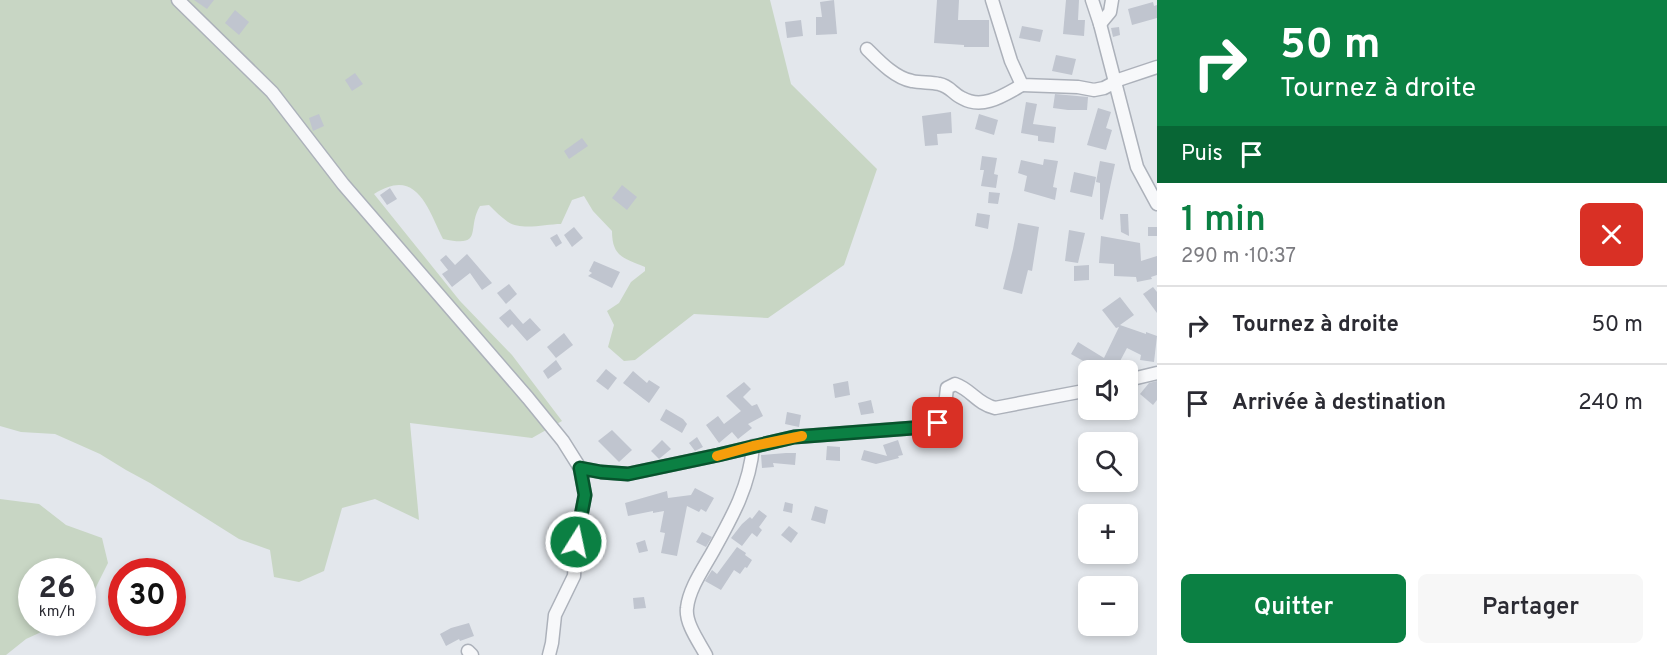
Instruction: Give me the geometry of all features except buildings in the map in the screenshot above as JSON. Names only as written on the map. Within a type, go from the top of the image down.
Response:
[{"type":"street","points":[[178,0],[273,93],[342,184],[528,398],[563,441],[580,468],[585,495],[576,542],[574,576],[555,615],[549,655]]},
{"type":"street","points":[[992,0],[1011,61],[1022,85]]},
{"type":"street","points":[[1092,0],[1137,167],[1157,204]]},
{"type":"street","points":[[1100,24],[1110,12],[1112,0]]},
{"type":"street","points":[[867,49],[881,63],[908,81],[939,84],[951,88],[962,98],[976,102],[999,98],[1022,85],[1078,87],[1094,90],[1104,88],[1113,81],[1157,67]]},
{"type":"street","points":[[1138,378],[1157,373]]},
{"type":"street","points":[[580,468],[628,474],[794,437],[926,427],[938,423],[944,414],[947,388],[955,384],[964,387],[982,405],[995,408],[1078,392]]},
{"type":"street","points":[[706,655],[693,631],[687,608],[695,584],[749,476],[753,446]]},
{"type":"green space","points":[[0,0],[770,0],[791,84],[877,169],[844,265],[768,318],[694,314],[635,360],[624,361],[608,347],[614,325],[607,311],[619,303],[631,282],[645,271],[645,267],[625,259],[617,251],[612,231],[593,211],[584,196],[572,200],[561,224],[514,225],[489,205],[480,206],[469,239],[456,241],[443,239],[425,203],[410,188],[400,185],[388,187],[374,194],[460,301],[512,355],[562,421],[532,438],[410,423],[419,520],[375,499],[342,508],[324,571],[299,582],[274,577],[270,550],[239,539],[100,454],[55,434],[21,432],[0,426]]},
{"type":"green space","points":[[0,499],[39,504],[66,525],[102,538],[108,563],[96,587],[96,558],[18,558],[18,636],[33,636],[6,655],[0,655]]},
{"type":"slow traffic","points":[[717,456],[802,436]]},
{"type":"route","points":[[576,542],[585,495],[580,468],[628,474],[794,437],[926,427],[938,423]]}]
